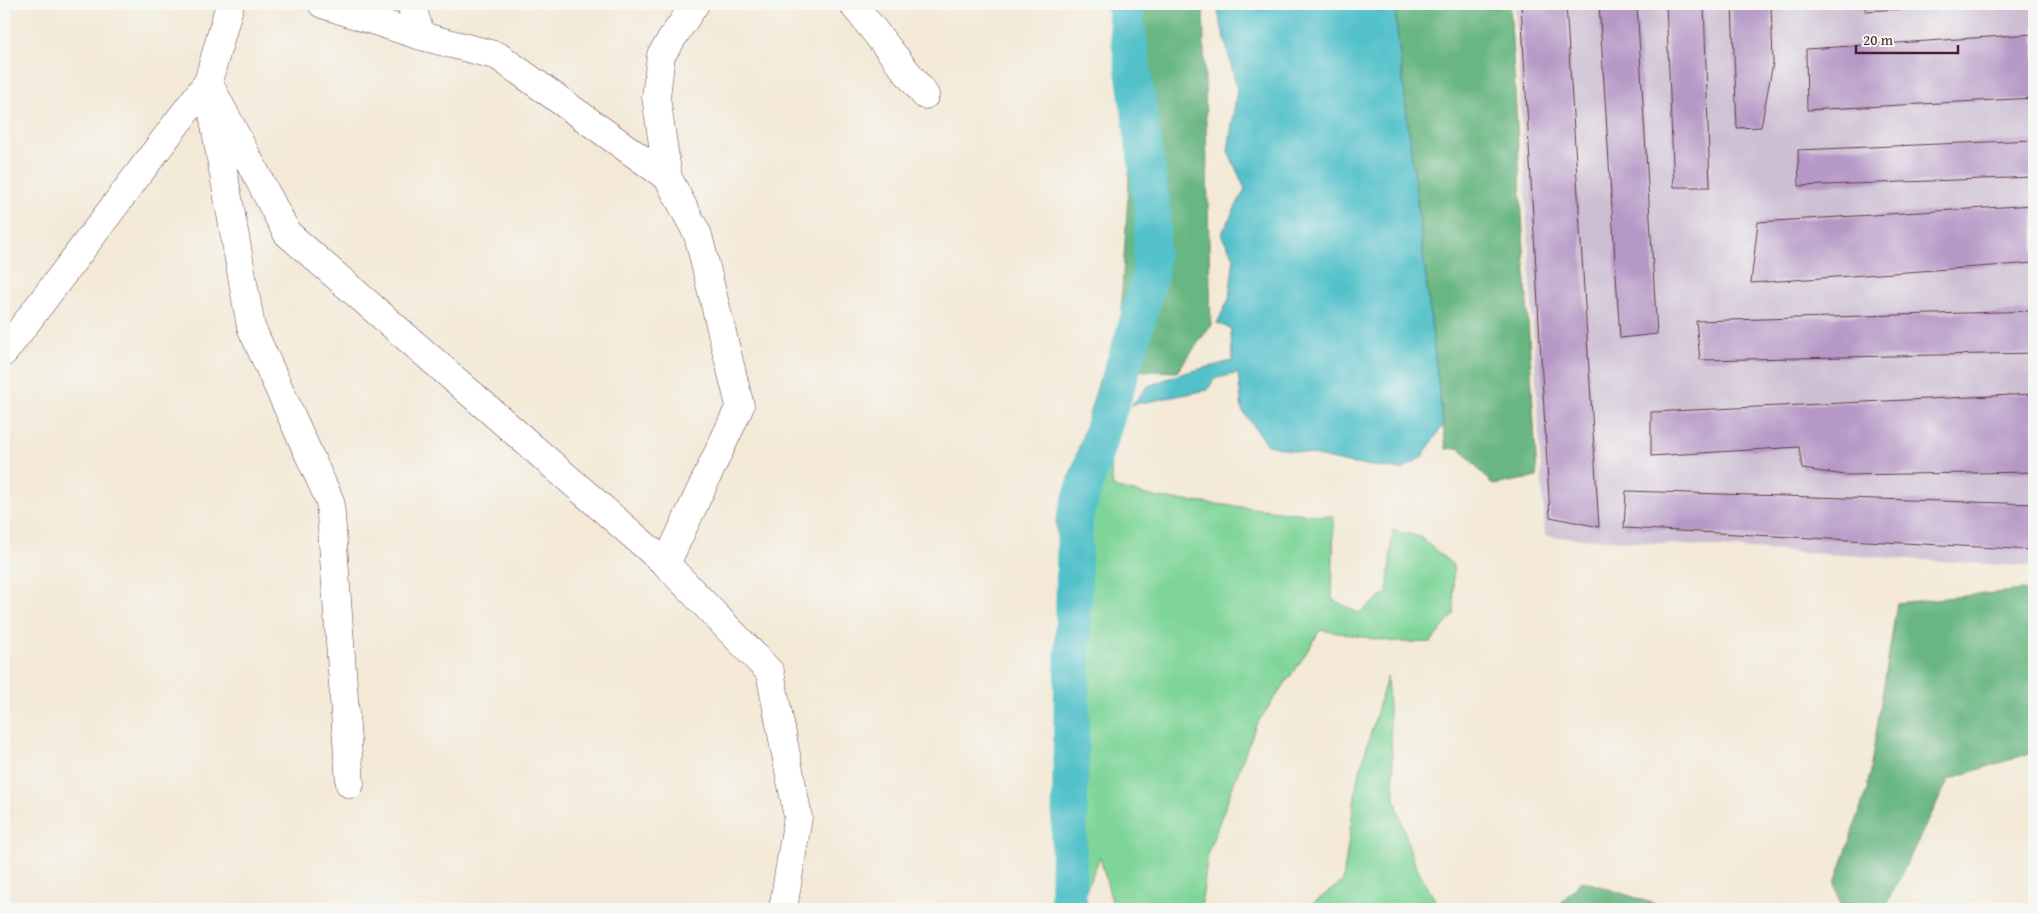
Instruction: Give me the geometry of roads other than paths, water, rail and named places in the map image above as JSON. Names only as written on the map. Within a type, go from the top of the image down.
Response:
[{"type":"lane","points":[[4,352],[208,82],[230,4]]},
{"type":"lane","points":[[322,4],[421,36],[498,56],[668,178]]},
{"type":"lane","points":[[411,4],[421,36]]},
{"type":"lane","points":[[666,564],[740,406],[698,235],[668,178],[656,98],[661,55],[695,4]]},
{"type":"lane","points":[[853,4],[925,95]]},
{"type":"lane","points":[[208,82],[287,233],[666,564],[770,672],[798,817],[783,909]]},
{"type":"lane","points":[[208,82],[251,327],[330,500],[350,784]]},
{"type":"water","points":[[1216,4],[1394,4],[1443,425],[1422,457],[1402,470],[1348,463],[1267,445],[1242,410],[1238,373],[1214,379],[1208,390],[1131,405],[1148,386],[1180,374],[1232,361],[1231,329],[1217,323],[1229,299],[1234,257],[1221,235],[1245,189],[1228,151],[1237,89]]},
{"type":"waterway","points":[[1068,909],[1075,516],[1133,336],[1150,275],[1153,212],[1124,4]]}]
